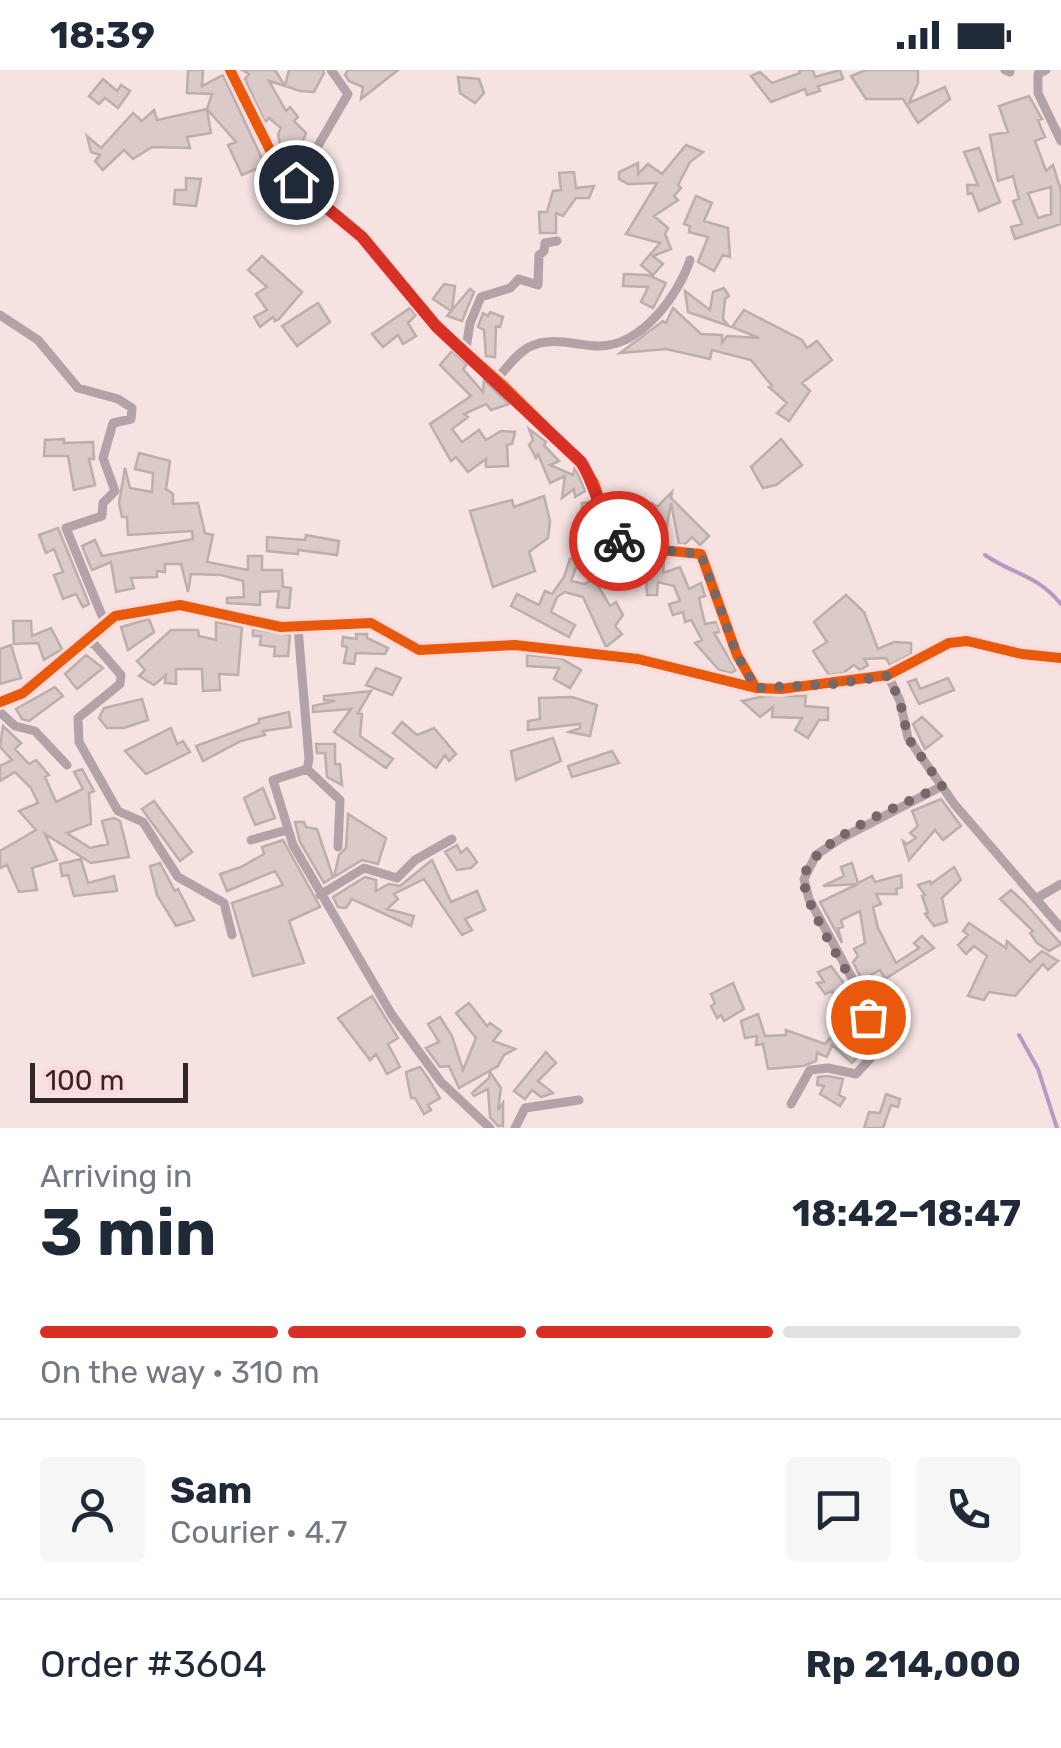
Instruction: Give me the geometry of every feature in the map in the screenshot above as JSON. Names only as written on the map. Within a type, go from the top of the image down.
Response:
[{"type":"street","points":[[230,70],[268,147],[296,182],[362,237],[418,307],[581,462],[594,482],[614,538],[640,548],[701,554],[737,655],[756,688]]},
{"type":"street","points":[[296,182],[348,94],[331,70]]},
{"type":"street","points":[[1046,70],[1038,74],[1036,86],[1061,141]]},
{"type":"street","points":[[465,355],[470,322],[481,297],[510,288],[519,279],[538,285],[539,254],[546,242],[557,241]]},
{"type":"street","points":[[496,380],[519,354],[540,343],[579,341],[601,346],[636,332],[666,309],[690,260]]},
{"type":"street","points":[[0,314],[38,340],[78,388],[118,399],[132,408],[131,419],[113,424],[104,455],[115,491],[102,503],[102,516],[66,528],[104,624]]},
{"type":"street","points":[[0,702],[23,693],[104,624],[127,611],[180,605],[298,628],[371,623],[420,650],[498,644],[638,659],[756,688],[834,684],[888,676],[949,643],[966,641],[1061,658]]},
{"type":"street","points":[[298,628],[309,731],[307,769],[340,800],[338,847]]},
{"type":"street","points":[[84,640],[95,645],[121,676],[120,684],[78,718],[80,742],[118,811],[143,822],[178,877],[224,904],[232,936]]},
{"type":"street","points":[[888,676],[900,701],[908,738],[942,786],[1061,928]]},
{"type":"street","points":[[0,712],[15,726],[35,731],[67,765]]},
{"type":"street","points":[[307,769],[274,778],[287,830],[320,895],[406,1036],[441,1082],[490,1128]]},
{"type":"street","points":[[792,1104],[810,1070],[828,1068],[856,1074],[870,1059],[864,1040],[866,1002],[809,898],[804,878],[816,855],[840,838],[942,786]]},
{"type":"street","points":[[251,840],[287,830]]},
{"type":"street","points":[[320,895],[364,868],[397,878],[416,860],[452,838]]},
{"type":"street","points":[[1036,898],[1061,884]]},
{"type":"street","points":[[516,1128],[528,1106],[579,1100]]},
{"type":"building","points":[[188,70],[203,70],[202,86],[223,75],[265,165],[242,175],[228,145],[236,142],[207,109],[212,94],[187,93]]},
{"type":"building","points":[[242,70],[275,70],[285,86],[269,81],[286,111],[290,107],[298,117],[294,121],[306,133],[298,154],[289,161],[282,154],[278,134],[281,128],[269,118],[265,122],[245,79],[249,74]]},
{"type":"building","points":[[289,70],[324,73],[314,92],[300,91],[285,86]]},
{"type":"building","points":[[348,70],[398,70],[361,99],[363,87],[349,81],[345,75]]},
{"type":"building","points":[[799,70],[813,70],[815,77],[840,70],[843,79],[818,86],[820,91],[807,95],[805,89],[771,102],[751,76],[760,72],[772,83],[800,73]]},
{"type":"building","points":[[866,70],[918,70],[918,83],[909,103],[945,87],[950,99],[918,123],[903,99],[866,99],[851,76]]},
{"type":"building","points":[[458,77],[479,79],[484,93],[475,103],[460,93]]},
{"type":"building","points":[[103,79],[117,91],[121,85],[130,91],[118,108],[105,98],[99,104],[89,96]]},
{"type":"building","points":[[1029,96],[1042,119],[1038,120],[1045,137],[1035,141],[1046,171],[1053,165],[1061,191],[1061,224],[1015,239],[1011,227],[1022,224],[1013,201],[1019,199],[1013,176],[998,181],[990,135],[1008,132],[999,106]],"holes":[[[1051,187],[1051,214],[1038,218],[1028,193]]]},
{"type":"building","points":[[207,109],[211,133],[187,137],[190,148],[152,147],[133,159],[124,150],[103,170],[95,161],[100,155],[91,152],[87,136],[101,148],[133,113],[142,121],[154,110],[157,120]]},
{"type":"building","points":[[686,145],[703,152],[690,162],[678,185],[681,188],[674,196],[678,200],[654,216],[668,228],[665,234],[671,249],[653,256],[663,264],[653,275],[641,265],[660,243],[626,234],[657,183],[628,184],[619,179],[619,172],[638,163],[638,174],[648,164],[662,174]]},
{"type":"building","points":[[979,148],[1000,202],[979,211],[972,193],[968,194],[967,185],[978,185],[964,152]]},
{"type":"building","points":[[574,172],[576,188],[594,186],[589,198],[576,198],[563,216],[556,213],[556,233],[540,233],[539,212],[547,212],[553,191],[561,190],[559,173]]},
{"type":"building","points":[[186,178],[201,179],[196,206],[174,204],[175,190],[186,190]]},
{"type":"building","points":[[696,196],[712,203],[704,221],[728,228],[730,257],[723,255],[714,271],[698,262],[708,237],[689,232],[690,226],[684,224]]},
{"type":"building","points":[[262,256],[302,292],[279,319],[275,321],[273,317],[260,327],[254,317],[267,310],[256,294],[267,287],[248,270]]},
{"type":"building","points":[[624,274],[648,275],[666,283],[653,308],[641,302],[648,287],[623,286]]},
{"type":"building","points":[[444,284],[455,286],[452,310],[470,289],[474,292],[462,321],[447,316],[451,311],[433,299]]},
{"type":"building","points":[[724,288],[729,296],[725,299],[723,319],[729,326],[688,312],[685,291],[710,310],[713,292]]},
{"type":"building","points":[[318,303],[330,322],[297,346],[282,326]]},
{"type":"building","points":[[410,308],[416,315],[408,323],[416,336],[403,344],[398,335],[383,347],[372,334]]},
{"type":"building","points":[[673,308],[701,334],[722,335],[722,343],[727,336],[759,338],[732,327],[744,310],[802,340],[807,348],[817,341],[832,360],[802,383],[810,391],[789,421],[777,413],[787,403],[769,387],[772,386],[751,360],[712,350],[710,359],[666,349],[620,353],[663,321],[666,323]]},
{"type":"building","points":[[490,312],[503,317],[500,327],[496,326],[495,357],[486,356],[484,330],[478,327],[483,313],[488,316]]},
{"type":"building","points":[[452,351],[467,364],[463,369],[483,392],[484,380],[509,404],[491,410],[486,404],[464,414],[468,417],[452,429],[462,442],[479,430],[486,440],[501,431],[515,432],[512,444],[507,445],[508,466],[486,467],[486,459],[468,472],[456,457],[451,461],[430,424],[471,396],[440,365]]},
{"type":"building","points":[[529,429],[546,442],[544,445],[559,461],[550,465],[573,475],[575,467],[585,491],[575,497],[574,489],[562,498],[565,476],[550,483],[538,454],[536,458],[529,445],[533,440]]},
{"type":"building","points":[[64,439],[64,443],[93,442],[94,459],[89,459],[95,485],[74,490],[68,456],[44,456],[45,440]]},
{"type":"building","points":[[781,439],[802,465],[776,485],[763,488],[751,467]]},
{"type":"building","points":[[139,453],[170,461],[166,489],[173,494],[173,504],[198,503],[205,533],[213,535],[207,562],[248,570],[248,556],[262,556],[262,570],[282,570],[283,587],[291,588],[289,608],[277,607],[279,591],[260,592],[260,605],[227,603],[227,598],[244,597],[243,581],[221,575],[191,574],[188,592],[181,564],[165,564],[165,572],[157,571],[157,577],[131,578],[134,588],[116,592],[111,562],[92,570],[82,546],[95,540],[102,556],[193,539],[192,531],[128,535],[127,517],[122,517],[119,503],[125,468],[130,488],[152,492],[153,473],[135,469]]},
{"type":"building","points":[[672,492],[671,498],[709,536],[700,545],[692,537],[679,544],[671,503],[664,542],[656,541],[646,532],[640,539],[620,528],[652,503],[657,507]]},
{"type":"building","points":[[544,496],[550,521],[548,538],[529,552],[535,571],[493,587],[470,511],[512,500],[514,507]]},
{"type":"building","points":[[592,502],[599,535],[582,535],[582,503]]},
{"type":"building","points":[[58,528],[89,604],[83,607],[76,594],[63,599],[54,575],[63,572],[54,549],[46,553],[39,535]]},
{"type":"building","points":[[306,535],[339,541],[337,555],[267,551],[267,537],[305,540]]},
{"type":"building","points":[[592,549],[664,559],[663,573],[680,567],[689,589],[701,583],[705,596],[699,598],[705,624],[717,622],[720,632],[714,633],[736,670],[719,670],[695,643],[702,640],[691,620],[685,622],[683,612],[673,615],[669,604],[680,601],[674,586],[658,582],[657,595],[647,595],[646,577],[635,576],[631,563],[576,568],[571,581],[584,584],[594,579],[610,606],[616,602],[623,615],[615,626],[622,634],[606,647],[583,597],[565,592],[557,597],[551,612],[575,625],[569,637],[511,606],[517,594],[539,605],[545,591],[552,594],[564,577],[570,559],[591,558]]},
{"type":"building","points":[[846,595],[864,612],[878,649],[894,642],[911,643],[911,654],[890,665],[886,658],[864,659],[868,665],[860,670],[854,665],[843,673],[829,675],[813,651],[827,642],[814,622]]},
{"type":"building","points":[[149,619],[154,632],[128,650],[121,627]]},
{"type":"building","points":[[13,621],[31,621],[32,636],[51,628],[62,649],[44,660],[38,643],[14,644]]},
{"type":"building","points":[[216,622],[242,627],[238,675],[219,674],[220,690],[203,691],[202,669],[176,669],[176,684],[165,683],[166,675],[154,685],[139,676],[145,670],[137,661],[171,630],[198,630],[199,636],[216,640]]},
{"type":"building","points":[[253,629],[290,635],[288,656],[274,656],[275,647],[260,645],[261,636],[253,636]]},
{"type":"building","points":[[356,634],[367,634],[367,638],[388,648],[385,654],[356,653],[354,664],[344,663],[347,647],[342,646],[343,637],[357,639]]},
{"type":"building","points":[[11,645],[21,678],[0,684],[0,649]]},
{"type":"building","points":[[86,655],[103,668],[77,689],[65,674]]},
{"type":"building","points":[[527,655],[560,658],[581,670],[570,688],[554,679],[559,668],[527,666]]},
{"type":"building","points":[[376,668],[401,678],[392,695],[366,685]]},
{"type":"building","points":[[948,678],[954,690],[919,704],[908,682],[916,679],[920,689]]},
{"type":"building","points":[[55,687],[63,696],[29,721],[22,719],[16,709]]},
{"type":"building","points":[[371,691],[358,713],[362,714],[360,736],[393,759],[386,768],[334,732],[351,709],[313,712],[313,706],[335,701],[324,700],[324,696]]},
{"type":"building","points":[[765,696],[806,696],[805,706],[828,708],[828,720],[819,720],[808,738],[795,730],[802,718],[772,717],[773,707],[760,717],[742,701]]},
{"type":"building","points":[[572,697],[597,705],[590,736],[569,732],[580,728],[580,724],[528,730],[528,721],[540,719],[539,698]]},
{"type":"building","points":[[142,699],[148,720],[124,728],[107,728],[99,718],[104,708]]},
{"type":"building","points":[[289,712],[291,727],[263,731],[265,735],[241,741],[203,761],[196,746],[259,723],[259,719]]},
{"type":"building","points":[[922,717],[942,736],[925,749],[913,724]]},
{"type":"building","points":[[402,722],[417,735],[434,728],[456,754],[449,761],[445,755],[436,768],[393,733]]},
{"type":"building","points":[[3,726],[21,743],[15,749],[29,764],[36,760],[49,775],[45,777],[56,802],[83,789],[74,772],[82,769],[94,791],[89,793],[91,824],[67,833],[90,848],[108,844],[102,821],[114,818],[120,821],[129,857],[91,863],[45,834],[57,860],[32,868],[37,890],[19,892],[7,865],[0,868],[0,851],[36,830],[19,811],[38,803],[31,788],[15,772],[0,781],[0,766],[12,760],[0,747]]},
{"type":"building","points":[[171,728],[177,744],[183,741],[190,752],[146,774],[125,751]]},
{"type":"building","points":[[553,738],[561,761],[516,780],[511,751]]},
{"type":"building","points":[[316,744],[335,744],[335,764],[340,764],[342,785],[327,777],[325,753],[317,753]]},
{"type":"building","points":[[612,751],[619,763],[572,777],[568,766]]},
{"type":"building","points":[[263,788],[275,818],[255,825],[244,798]]},
{"type":"building","points":[[941,799],[961,826],[943,840],[935,830],[909,860],[903,841],[907,844],[916,838],[910,833],[918,826],[912,811]]},
{"type":"building","points":[[154,801],[192,852],[180,861],[142,809]]},
{"type":"building","points":[[348,814],[386,838],[378,864],[362,860],[334,877],[339,855],[346,848]]},
{"type":"building","points":[[295,822],[317,829],[333,877],[324,883],[300,842]]},
{"type":"building","points":[[283,840],[320,907],[289,921],[304,963],[253,976],[232,903],[283,885],[275,871],[227,891],[220,874],[264,854],[262,847]]},
{"type":"building","points":[[457,845],[461,853],[467,848],[477,862],[471,868],[457,870],[445,852]]},
{"type":"building","points":[[81,859],[88,883],[114,876],[117,891],[74,896],[60,864]]},
{"type":"building","points":[[432,860],[451,902],[477,891],[485,910],[465,919],[472,930],[462,935],[424,879],[394,894],[398,899],[387,909],[414,916],[411,926],[352,899],[346,908],[338,907],[333,897],[365,877],[376,880],[376,891],[389,884],[400,886]]},
{"type":"building","points":[[160,863],[194,920],[176,926],[157,895],[150,866]]},
{"type":"building","points":[[852,863],[858,883],[872,876],[875,882],[901,875],[902,887],[896,889],[897,894],[876,894],[881,904],[873,907],[878,928],[896,963],[919,948],[914,943],[922,936],[934,948],[885,979],[880,970],[862,980],[853,962],[858,956],[854,949],[865,943],[860,911],[841,920],[843,927],[838,928],[842,943],[820,902],[858,884],[823,886],[844,876],[841,867]]},
{"type":"building","points":[[954,867],[961,880],[942,898],[947,922],[934,926],[925,914],[925,895],[918,885],[930,881],[931,884]]},
{"type":"building","points":[[1011,890],[1061,944],[1049,951],[1037,943],[1030,933],[1033,931],[1000,899]]},
{"type":"building","points":[[969,923],[1006,948],[1007,941],[1030,962],[1042,951],[1058,961],[1048,970],[1043,964],[1015,996],[989,992],[984,1000],[968,996],[987,956],[974,946],[966,954],[958,945],[968,935],[963,931]]},
{"type":"building","points":[[831,966],[851,993],[856,1009],[838,1012],[832,991],[825,994],[817,983],[824,982],[818,972]]},
{"type":"building","points":[[733,983],[744,1009],[724,1021],[721,1015],[717,1018],[711,1006],[715,1003],[711,994]]},
{"type":"building","points":[[372,996],[398,1038],[388,1044],[400,1067],[387,1074],[376,1054],[370,1060],[338,1018]]},
{"type":"building","points":[[469,1003],[487,1026],[490,1023],[501,1031],[493,1041],[515,1049],[504,1055],[498,1066],[459,1088],[449,1066],[440,1067],[426,1048],[439,1042],[428,1024],[440,1017],[452,1036],[463,1070],[476,1038],[456,1013]]},
{"type":"building","points":[[758,1014],[765,1036],[786,1035],[786,1030],[825,1044],[836,1031],[835,1035],[858,1056],[852,1063],[832,1045],[827,1057],[817,1053],[816,1061],[803,1066],[768,1069],[763,1044],[756,1045],[757,1036],[745,1038],[741,1021]]},
{"type":"building","points":[[546,1052],[556,1063],[538,1081],[553,1093],[541,1097],[532,1090],[525,1099],[514,1091]]},
{"type":"building","points":[[420,1067],[440,1098],[428,1105],[431,1110],[424,1114],[415,1098],[411,1098],[406,1072]]},
{"type":"building","points":[[490,1072],[501,1088],[498,1110],[503,1103],[503,1126],[490,1117],[488,1089],[474,1096],[472,1093],[489,1078]]},
{"type":"building","points":[[818,1077],[843,1079],[839,1095],[845,1098],[840,1106],[820,1094],[824,1086],[817,1085]]},
{"type":"building","points":[[886,1094],[900,1099],[898,1107],[891,1105],[883,1128],[864,1128],[869,1112],[880,1113]]},
{"type":"waterway","points":[[985,555],[1034,581],[1061,604]]},
{"type":"waterway","points":[[1019,1035],[1038,1069],[1057,1128]]},
{"type":"cycle path","points":[[230,70],[273,156],[319,203],[362,237],[436,326],[581,462],[594,483],[614,538],[640,548],[701,554],[737,655],[756,688],[781,689],[888,675],[949,643],[967,641],[1022,654],[1061,658]]},
{"type":"cycle path","points":[[0,702],[23,693],[115,616],[180,605],[281,627],[371,623],[419,650],[515,645],[638,659],[756,688]]},
{"type":"way so far","points":[[619,541],[640,548],[701,554],[737,655],[756,688],[781,689],[888,676],[900,701],[908,738],[942,786],[840,838],[816,855],[804,878],[809,898],[844,968],[866,1002],[868,1017]]},
{"type":"route","points":[[296,182],[362,237],[436,326],[569,448],[594,482],[609,531],[619,541]]}]
